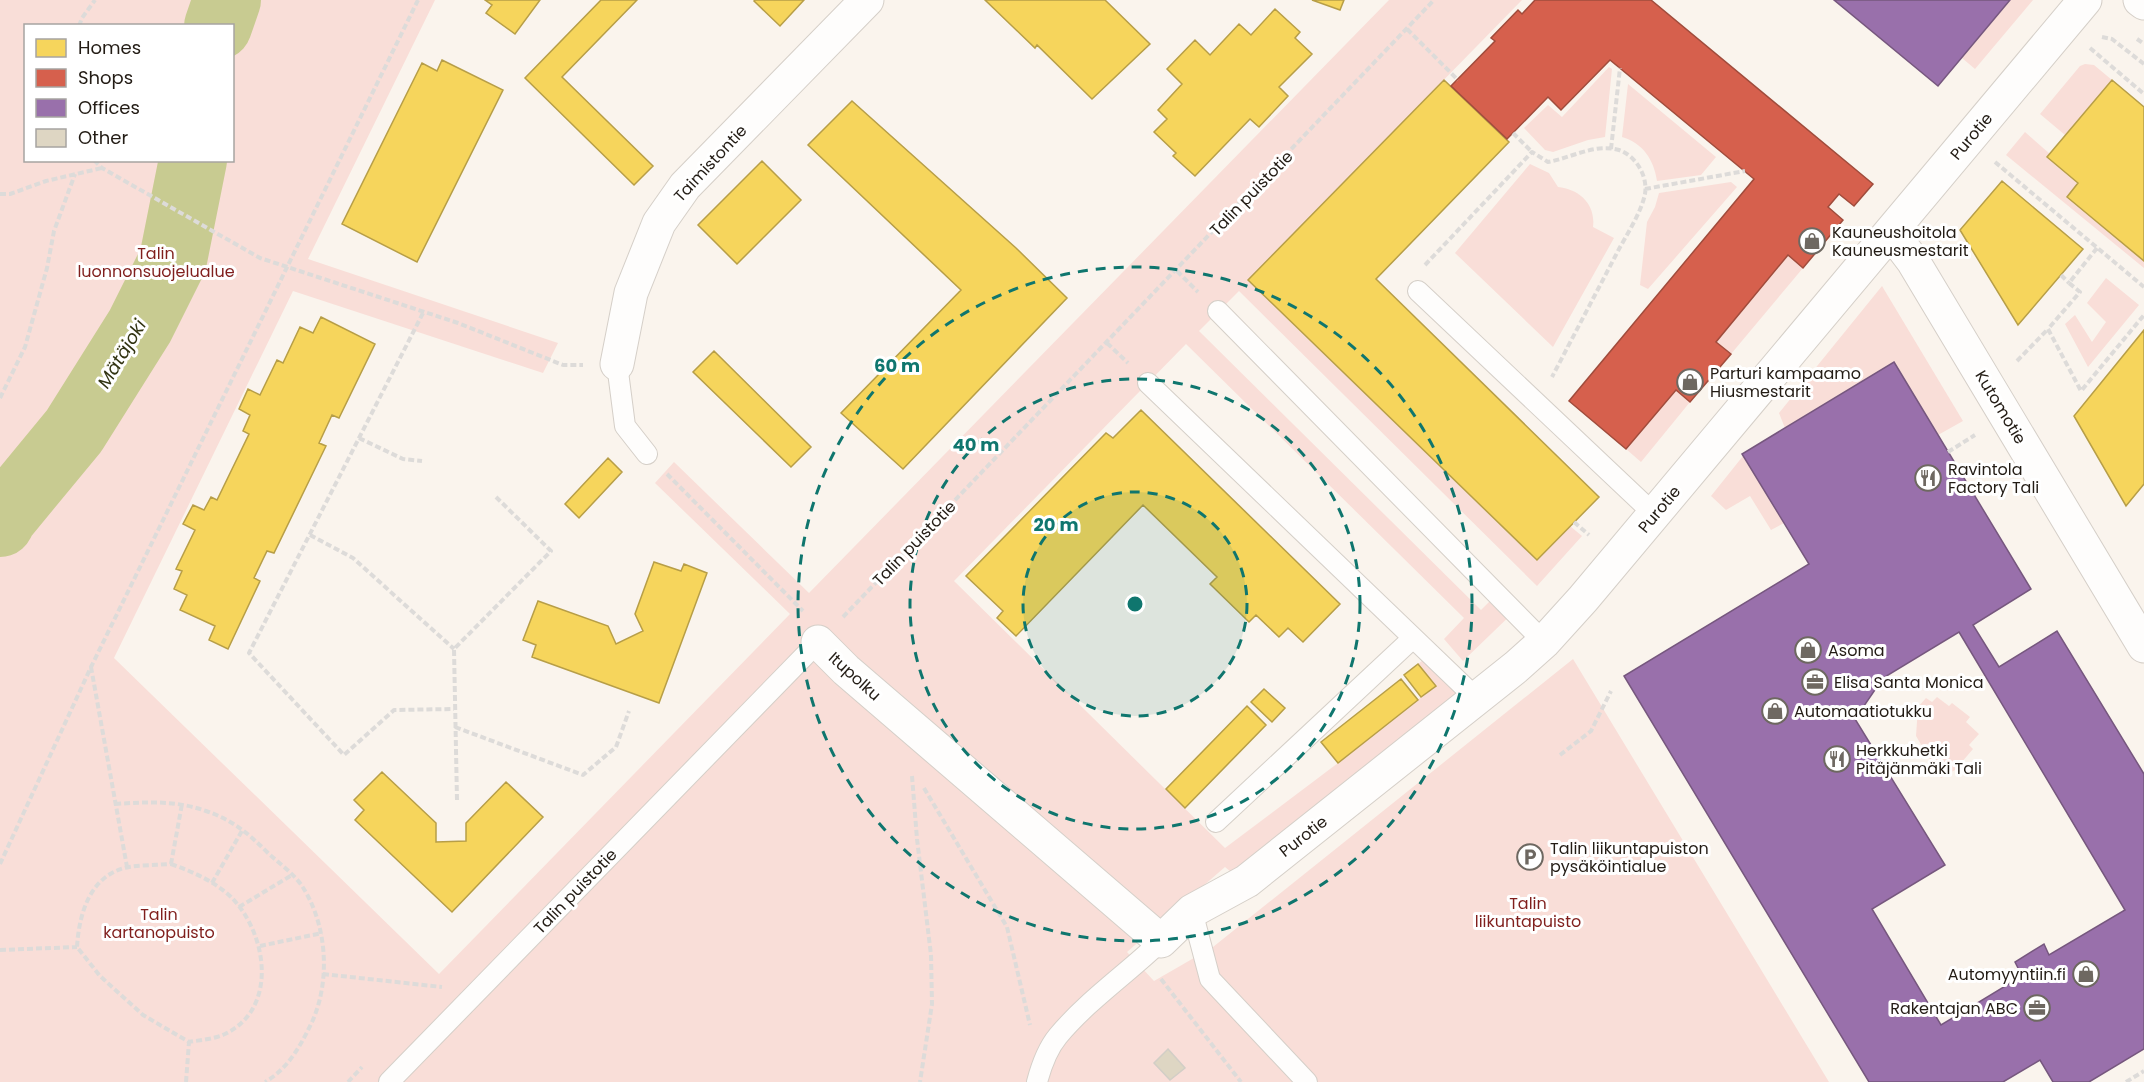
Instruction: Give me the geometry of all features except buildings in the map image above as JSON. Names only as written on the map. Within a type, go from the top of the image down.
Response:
[{"type":"street","name":"Taimistontie","points":[[617,364],[631,293],[659,223],[668,208],[686,186],[867,0]]},
{"type":"street","name":"Purotie","points":[[1152,950],[1192,911],[1247,881],[1544,642],[1584,599],[2085,0]]},
{"type":"street","points":[[2140,0],[2144,3]]},
{"type":"street","name":"Kutomotie","points":[[1891,232],[1913,261],[2144,646]]},
{"type":"street","name":"Itupolku","points":[[818,642],[1152,950]]},
{"type":"lane","points":[[1418,291],[1654,514]]},
{"type":"lane","points":[[1218,311],[1544,642]]},
{"type":"lane","points":[[617,364],[625,426],[647,454]]},
{"type":"lane","points":[[1148,383],[1476,699]]},
{"type":"lane","points":[[1216,822],[1413,638]]},
{"type":"lane","name":"Talin puistotie","points":[[389,1082],[818,642]]},
{"type":"lane","points":[[1192,911],[1210,979],[1307,1082]]},
{"type":"lane","points":[[1039,1076],[1057,1037],[1094,1000],[1152,950]]},
{"type":"path","points":[[80,24],[81,18],[95,0]]},
{"type":"path","points":[[0,864],[91,667],[418,0]]},
{"type":"path","name":"Talin puistotie","points":[[818,642],[1434,0]]},
{"type":"path","points":[[1407,29],[1458,80]]},
{"type":"path","points":[[2090,48],[2144,94]]},
{"type":"path","points":[[1611,149],[1620,68]]},
{"type":"path","points":[[1513,133],[1532,152],[1548,162],[1593,150],[1620,150],[1631,157],[1645,178],[1645,189],[1640,207],[1538,404]]},
{"type":"path","points":[[1418,291],[1408,282],[1532,152]]},
{"type":"path","points":[[96,162],[102,168],[260,258],[458,323],[563,365],[617,364]]},
{"type":"path","points":[[1994,162],[2144,287]]},
{"type":"path","points":[[0,195],[102,168]]},
{"type":"path","points":[[1645,189],[1745,171]]},
{"type":"path","points":[[0,398],[25,347],[47,268],[54,231],[75,174]]},
{"type":"path","points":[[2069,283],[2097,248]]},
{"type":"path","points":[[2017,361],[2080,292],[2061,275]]},
{"type":"path","points":[[423,313],[249,653],[344,755],[394,710],[454,709]]},
{"type":"path","points":[[2048,329],[2081,392],[2144,316]]},
{"type":"path","points":[[1948,452],[1978,433]]},
{"type":"path","points":[[359,438],[403,459],[422,461]]},
{"type":"path","name":"Itupolku","points":[[647,454],[803,611],[818,642]]},
{"type":"path","points":[[457,800],[454,649],[551,551],[496,496]]},
{"type":"path","points":[[1574,522],[1595,540]]},
{"type":"path","points":[[310,534],[353,558],[454,649]]},
{"type":"path","points":[[91,667],[127,867]]},
{"type":"path","points":[[1560,755],[1591,732],[1611,691]]},
{"type":"path","points":[[455,727],[583,775],[616,747],[629,711]]},
{"type":"path","points":[[918,777],[912,767],[917,839],[931,955],[932,1004],[920,1082]]},
{"type":"path","points":[[924,787],[1007,927],[1039,1076]]},
{"type":"path","points":[[115,804],[155,801],[182,804],[207,811],[243,828],[301,884],[316,911],[322,933],[323,974],[318,1007],[303,1041],[279,1074],[265,1082]]},
{"type":"path","points":[[171,864],[182,804]]},
{"type":"path","points":[[212,883],[243,828]]},
{"type":"path","points":[[171,864],[201,875],[230,896],[247,916],[260,946],[263,970],[260,993],[246,1020],[224,1035],[189,1042],[143,1015],[100,976],[77,947],[79,923],[87,898],[107,876],[127,867],[171,864]]},
{"type":"path","points":[[239,907],[292,875]]},
{"type":"path","points":[[260,946],[322,933]]},
{"type":"path","points":[[0,950],[77,947]]},
{"type":"path","points":[[1152,950],[1241,1082]]},
{"type":"path","points":[[323,974],[479,990]]},
{"type":"path","points":[[186,1082],[189,1042]]},
{"type":"path","points":[[2126,1082],[2144,1071]]},
{"type":"green space","points":[[0,0],[435,0],[308,259],[558,343],[543,373],[293,291],[114,658],[439,974],[790,614],[655,483],[674,462],[809,593],[1389,0],[1522,0],[1248,280],[1536,560],[1570,526],[1582,536],[1537,586],[1239,291],[1199,331],[1481,610],[1503,588],[1520,606],[1463,661],[1444,639],[1464,618],[1186,344],[954,581],[1225,848],[1435,686],[1418,664],[1427,657],[1457,695],[1231,872],[1225,867],[1127,952],[1154,981],[1213,947],[1573,659],[1829,1082],[0,1082]]},
{"type":"green space","points":[[2010,0],[2033,0],[1975,69],[1962,58]]},
{"type":"green space","points":[[2094,65],[2112,80],[2065,135],[2040,114],[2080,66]]},
{"type":"green space","points":[[1609,67],[1612,69],[1605,137],[1588,140],[1553,152],[1545,150],[1524,128],[1548,105],[1562,117]]},
{"type":"green space","points":[[1628,84],[1716,157],[1701,175],[1657,181],[1646,153],[1636,143],[1622,137]]},
{"type":"green space","points":[[2025,132],[2050,154],[2048,157],[2078,183],[2144,261],[2144,268],[2006,155]]},
{"type":"green space","points":[[1530,164],[1549,173],[1558,187],[1573,191],[1585,199],[1592,211],[1593,227],[1614,238],[1553,347],[1455,253]]},
{"type":"green space","points":[[1731,182],[1737,187],[1648,289],[1640,285],[1647,222],[1659,193]]},
{"type":"green space","points":[[1788,255],[1803,268],[1731,354],[1716,342]]},
{"type":"green space","points":[[2106,278],[2139,305],[2088,367],[2065,324],[2075,315],[2092,342],[2106,322],[2087,303]]},
{"type":"green space","points":[[1882,286],[1963,421],[1938,435],[1785,428],[1779,413]]},
{"type":"green space","points":[[1676,390],[1690,402],[1641,462],[1626,449]]},
{"type":"green space","points":[[1743,456],[1784,523],[1771,530],[1750,496],[1726,510],[1711,496]]},
{"type":"green space","points":[[1937,697],[1949,706],[1952,703],[1970,717],[1966,722],[1979,734],[1969,745],[1973,749],[1955,770],[1941,778],[1916,736],[1918,707],[1926,698],[1932,702]]},
{"type":"waterway","name":"Mätäjoki","points":[[219,24],[227,0]]},
{"type":"waterway","name":"Mätäjoki","points":[[0,523],[74,431],[140,326],[173,260],[193,162]]},
{"type":"place","name":"Kauneushoitola Kauneusmestarit","points":[[1812,241]]},
{"type":"place","name":"Parturi kampaamo Hiusmestarit","points":[[1690,382]]},
{"type":"place","name":"Ravintola Factory Tali","points":[[1928,478]]},
{"type":"place","name":"Asoma","points":[[1808,650]]},
{"type":"place","name":"Elisa Santa Monica","points":[[1815,682]]},
{"type":"place","name":"Automaatiotukku","points":[[1775,711]]},
{"type":"place","name":"Herkkuhetki Pitäjänmäki Tali","points":[[1837,759]]},
{"type":"place","name":"Talin liikuntapuiston pysäköintialue","points":[[1530,857]]},
{"type":"place","name":"Automyyntiin.fi","points":[[2086,974]]},
{"type":"place","name":"Rakentajan ABC","points":[[2037,1008]]},
{"type":"park label","name":"Talin luonnonsuojelualue","points":[[156,262]]},
{"type":"park label","name":"Talin liikuntapuisto","points":[[1528,912]]},
{"type":"park label","name":"Talin kartanopuisto","points":[[159,923]]}]
